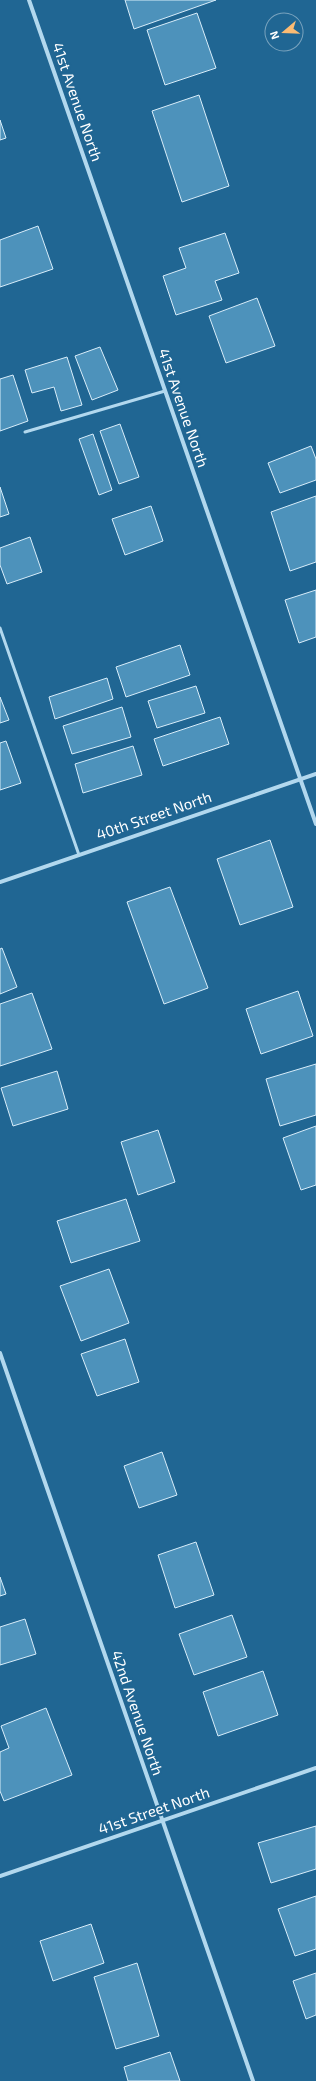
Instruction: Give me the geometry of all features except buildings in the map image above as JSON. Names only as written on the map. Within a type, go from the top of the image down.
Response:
[{"type":"street","name":"41st Avenue North","points":[[29,0],[316,824]]},
{"type":"street","name":"40th Street North","points":[[0,882],[316,774]]},
{"type":"street","name":"42nd Avenue North","points":[[0,1353],[161,1821],[253,2081]]},
{"type":"street","name":"41st Street North","points":[[0,1876],[316,1768]]},
{"type":"lane","points":[[24,432],[165,391]]},
{"type":"lane","points":[[0,628],[79,855]]}]
